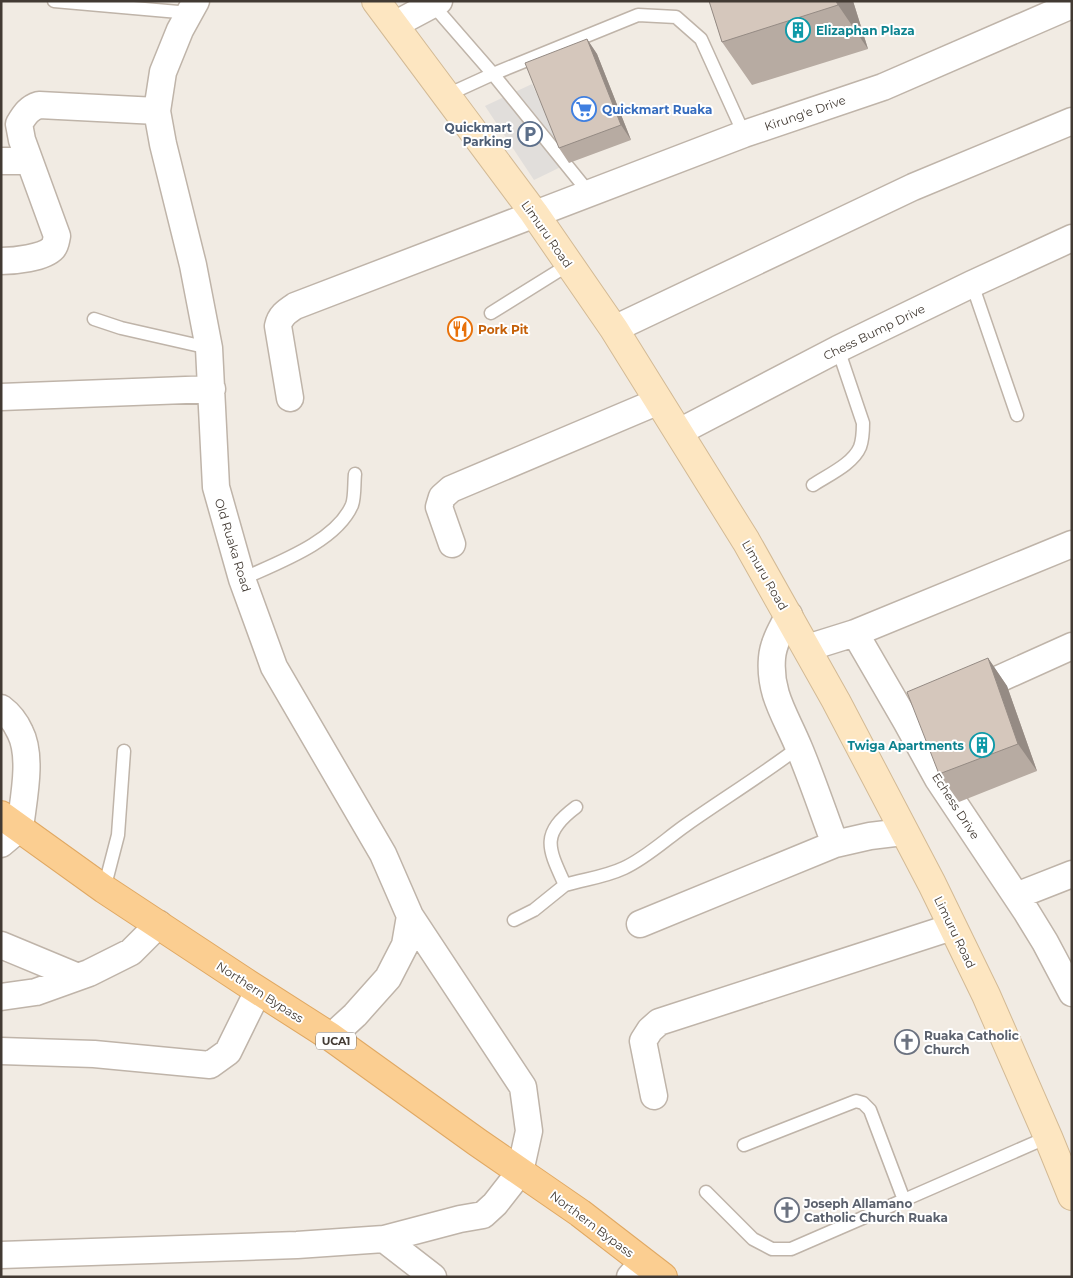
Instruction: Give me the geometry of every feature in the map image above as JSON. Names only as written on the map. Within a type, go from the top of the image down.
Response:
[{"type":"main road","name":"Limuru Road","points":[[376,1],[448,95],[534,213],[568,265],[614,329],[746,541],[807,648],[986,995],[1072,1196]]},
{"type":"main road","name":"Northern Bypass","points":[[7,829],[159,924],[258,991],[331,1037],[520,1172],[580,1212],[646,1272]]},
{"type":"street","points":[[394,25],[436,3]]},
{"type":"street","name":"Kirung'e Drive","points":[[290,398],[278,326],[284,313],[295,306],[744,134],[883,87],[1072,5]]},
{"type":"street","name":"Old Ruaka Road","points":[[193,7],[180,30],[162,72],[157,111],[163,144],[193,265],[209,348],[216,487],[242,579],[274,667],[383,854],[410,916],[523,1087],[530,1131],[520,1172]]},
{"type":"street","points":[[1,261],[33,257],[49,251],[55,246],[57,236],[29,161],[19,124],[25,113],[32,107],[39,105],[157,111]]},
{"type":"street","points":[[614,329],[913,187],[1072,121]]},
{"type":"street","points":[[1,161],[29,161]]},
{"type":"street","name":"Chess Bump Drive","points":[[678,432],[838,349],[1072,238]]},
{"type":"street","points":[[1,398],[212,389]]},
{"type":"street","points":[[452,544],[439,507],[442,497],[451,489],[659,401]]},
{"type":"street","points":[[807,648],[855,633],[1072,544]]},
{"type":"street","points":[[789,616],[777,638],[772,656],[772,676],[778,703],[799,748],[835,844]]},
{"type":"street","name":"Echess Drive","points":[[855,633],[915,717],[938,779],[1016,896],[1072,993]]},
{"type":"street","points":[[950,701],[1072,646]]},
{"type":"street","points":[[1,708],[10,715],[21,732],[25,749],[26,768],[7,829]]},
{"type":"street","points":[[640,924],[835,844],[870,836],[903,832]]},
{"type":"street","points":[[1016,896],[1072,874]]},
{"type":"street","points":[[331,1037],[355,1016],[388,978],[405,945],[410,916]]},
{"type":"street","points":[[1,997],[36,992],[78,977],[131,952],[159,924]]},
{"type":"street","points":[[654,1096],[643,1041],[650,1030],[659,1022],[952,927]]},
{"type":"street","points":[[1,945],[78,977]]},
{"type":"street","points":[[1,1051],[94,1054],[210,1065],[228,1052],[258,991]]},
{"type":"street","points":[[1,1255],[297,1246],[384,1239],[483,1214],[495,1204],[520,1172]]},
{"type":"street","points":[[384,1239],[433,1277]]},
{"type":"lane","points":[[54,1],[193,7]]},
{"type":"lane","points":[[436,3],[590,194]]},
{"type":"lane","points":[[448,95],[493,74],[638,15],[676,17],[701,39],[744,134]]},
{"type":"lane","points":[[491,313],[568,265]]},
{"type":"lane","points":[[972,284],[1017,415]]},
{"type":"lane","points":[[94,319],[121,328],[209,348]]},
{"type":"lane","points":[[813,485],[850,460],[860,448],[863,436],[863,423],[838,349]]},
{"type":"lane","points":[[242,579],[316,544],[337,527],[352,504],[355,474]]},
{"type":"lane","points":[[514,920],[534,910],[565,885],[607,875],[625,868],[640,859],[799,748]]},
{"type":"lane","points":[[104,889],[118,835],[124,751]]},
{"type":"lane","points":[[565,885],[554,861],[550,843],[553,830],[562,818],[576,807]]},
{"type":"lane","points":[[744,1146],[856,1101],[863,1103],[870,1110],[904,1200]]},
{"type":"lane","points":[[706,1192],[753,1239],[772,1249],[791,1249],[1048,1137]]},
{"type":"shaded area","name":"Quickmart Parking","points":[[532,84],[569,163],[534,180],[485,106]]},
{"type":"building","points":[[709,1],[836,1],[838,5],[722,42]]},
{"type":"building","name":"Quickmart Ruaka","points":[[587,39],[621,125],[559,148],[525,63]]},
{"type":"building","points":[[988,658],[1018,744],[939,774],[907,692]]},
{"type":"place","name":"Elizaphan Plaza","points":[[798,30]]},
{"type":"place","name":"Quickmart Ruaka","points":[[584,109]]},
{"type":"place","name":"Quickmart Parking","points":[[530,134]]},
{"type":"place","name":"Pork Pit","points":[[460,329]]},
{"type":"place","name":"Twiga Apartments","points":[[982,745]]},
{"type":"place","name":"Ruaka Catholic Church","points":[[907,1042]]},
{"type":"place","name":"Joseph Allamano Catholic Church Ruaka","points":[[787,1210]]}]
